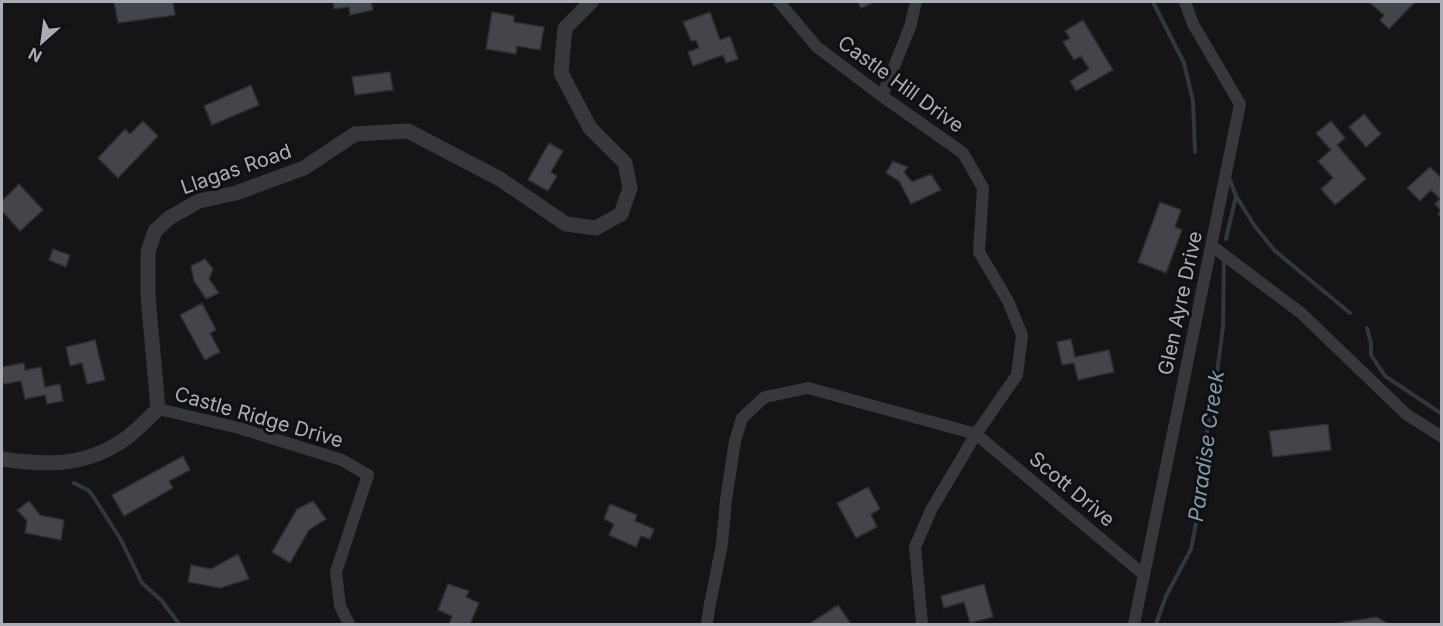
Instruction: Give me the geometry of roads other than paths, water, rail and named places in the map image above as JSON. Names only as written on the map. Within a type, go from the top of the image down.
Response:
[{"type":"street","name":"Llagas Road","points":[[158,409],[148,296],[148,252],[155,231],[169,218],[199,201],[236,193],[304,168],[355,134],[408,131],[500,179],[566,224],[596,228],[621,214],[630,188],[625,163],[590,128],[561,74],[565,28],[591,2]]},
{"type":"street","name":"Castle Hill Drive","points":[[779,2],[817,47],[963,153],[983,188],[979,252],[1008,301],[1022,335],[1017,375],[976,434],[931,510],[915,547],[922,624]]},
{"type":"street","points":[[882,96],[910,27],[916,2]]},
{"type":"street","name":"Glen Ayre Drive","points":[[1134,624],[1240,104],[1193,24],[1185,2]]},
{"type":"street","points":[[1212,246],[1301,313],[1406,414],[1442,437]]},
{"type":"street","points":[[707,624],[722,544],[735,441],[742,418],[765,397],[808,388],[976,434]]},
{"type":"street","points":[[2,459],[32,464],[62,464],[91,456],[120,443],[158,409]]},
{"type":"street","name":"Castle Ridge Drive","points":[[158,409],[238,428],[342,460],[368,475],[336,572],[340,606],[349,624]]},
{"type":"street","name":"Scott Drive","points":[[976,434],[1143,574]]},
{"type":"waterway","name":"Paradise Creek","points":[[1153,2],[1184,63],[1193,101],[1195,152]]},
{"type":"waterway","name":"Paradise Creek","points":[[1226,239],[1236,196],[1230,180]]},
{"type":"waterway","points":[[1236,196],[1254,225],[1274,250],[1350,313]]},
{"type":"waterway","name":"Paradise Creek","points":[[1156,624],[1166,596],[1191,549],[1198,513],[1201,464],[1223,327],[1224,260]]},
{"type":"waterway","points":[[1367,328],[1371,355],[1385,376],[1442,414]]},
{"type":"waterway","points":[[74,483],[88,490],[93,496],[121,540],[142,583],[162,601],[179,624]]}]
